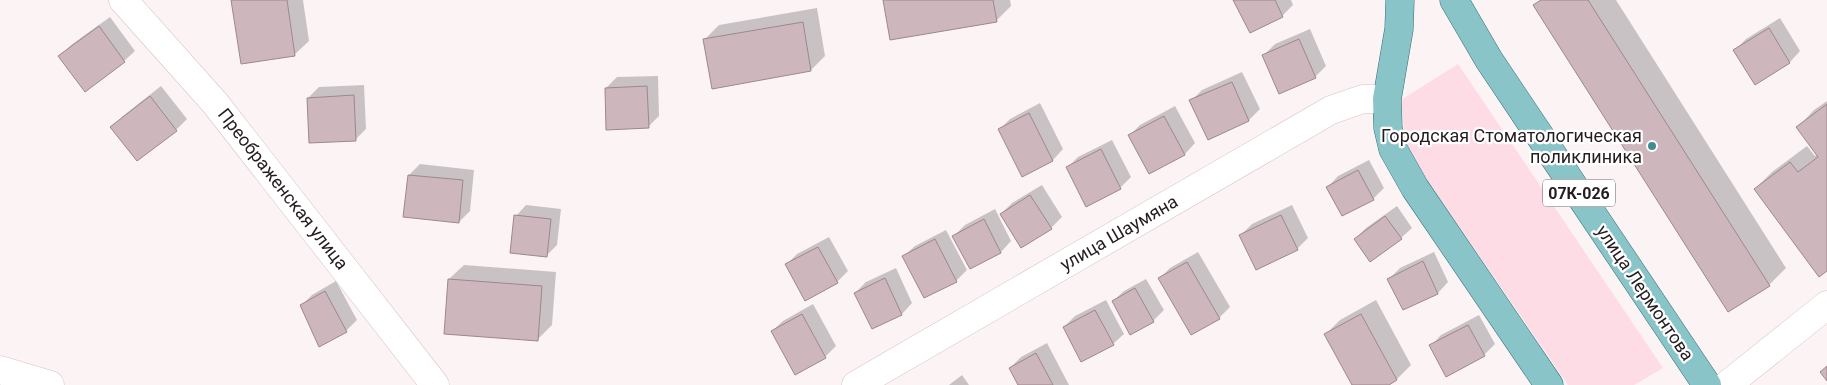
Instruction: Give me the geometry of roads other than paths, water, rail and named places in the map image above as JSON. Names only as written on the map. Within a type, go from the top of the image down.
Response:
[{"type":"main road","points":[[1400,0],[1399,29],[1387,99],[1388,128],[1393,148],[1401,165],[1549,385]]},
{"type":"main road","name":"улица Лермонтова","points":[[1454,0],[1489,60],[1707,385]]},
{"type":"street","name":"Преображенская улица","points":[[122,0],[215,102],[435,385]]},
{"type":"street","name":"улица Шаумяна","points":[[856,385],[1331,110],[1363,99],[1387,99]]},
{"type":"street","points":[[1727,385],[1827,305]]},
{"type":"street","points":[[0,370],[50,385]]},
{"type":"place","name":"Городская Стоматологическая поликлиника","points":[[1652,146]]}]
